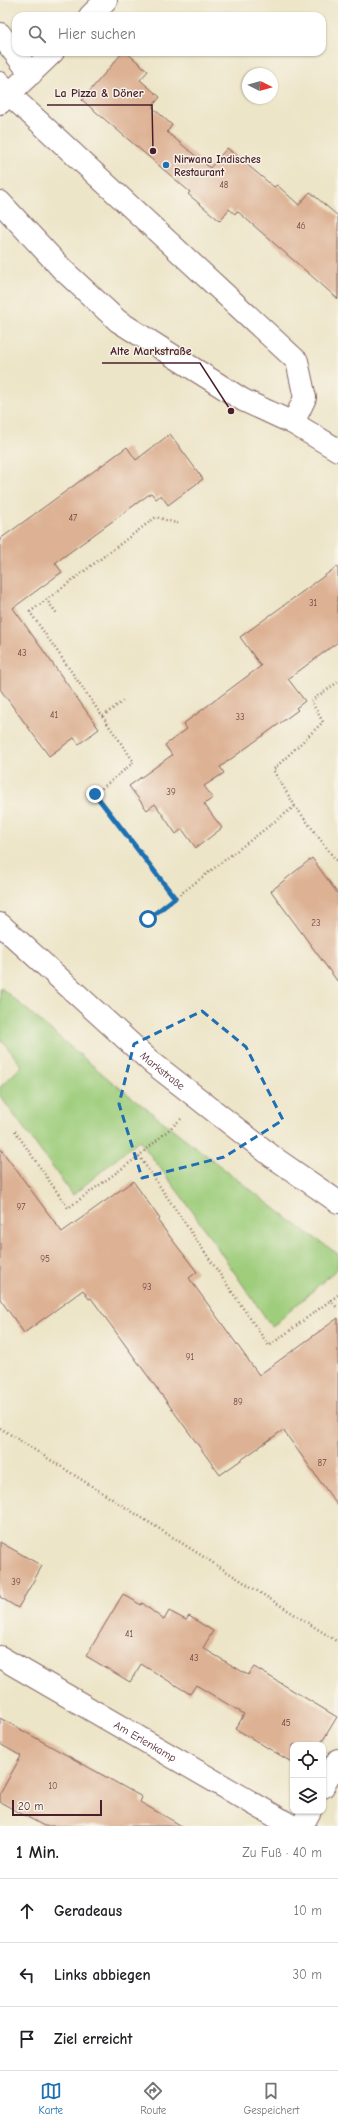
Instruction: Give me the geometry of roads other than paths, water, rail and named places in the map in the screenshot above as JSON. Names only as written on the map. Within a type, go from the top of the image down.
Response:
[{"type":"street","points":[[94,12],[106,0]]},
{"type":"street","points":[[0,34],[12,49]]},
{"type":"street","points":[[17,56],[31,74]]},
{"type":"street","points":[[49,56],[31,74],[3,93],[297,361],[305,398],[293,423]]},
{"type":"street","points":[[0,202],[63,270],[118,321],[243,400],[293,423],[338,450]]},
{"type":"street","name":"Markstraße","points":[[0,924],[150,1061],[273,1157],[338,1202]]},
{"type":"street","name":"Am Erlenkamp","points":[[0,1656],[292,1826]]},
{"type":"street","points":[[326,1782],[338,1760]]},
{"type":"street","points":[[302,1826],[308,1814]]},
{"type":"place","name":"La Pizza & Döner","points":[[153,151]]},
{"type":"place","name":"Nirwana Indisches Restaurant","points":[[166,165]]},
{"type":"place","name":"Alte Markstraße","points":[[231,411]]}]
